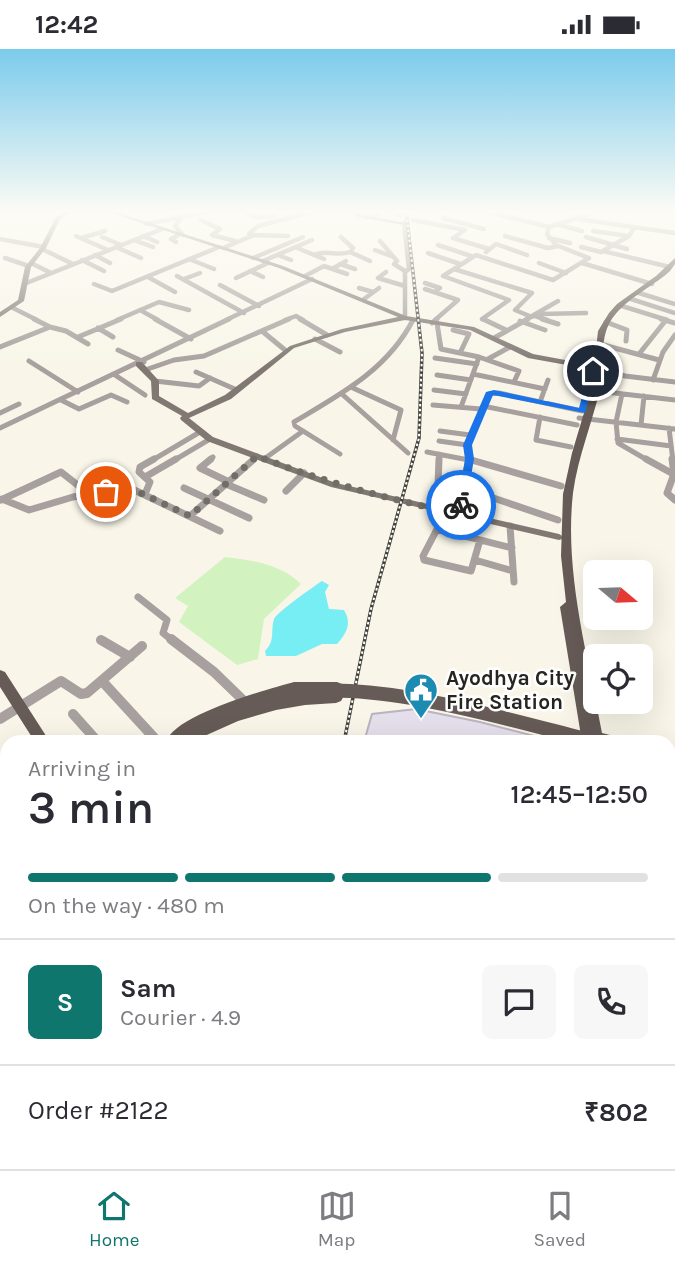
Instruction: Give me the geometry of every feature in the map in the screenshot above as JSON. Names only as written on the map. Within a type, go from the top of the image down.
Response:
[{"type":"main road","points":[[0,315],[21,302],[32,262]]},
{"type":"main road","points":[[267,262],[409,319],[472,328],[539,358],[598,357]]},
{"type":"main road","points":[[583,684],[568,557],[565,490],[570,449],[592,390],[606,322],[672,264]]},
{"type":"main road","points":[[409,319],[327,335],[285,350],[237,390],[184,418],[210,439],[359,492],[559,537]]},
{"type":"main road","points":[[143,365],[155,381],[155,397],[187,416]]},
{"type":"main road","points":[[581,418],[558,520],[583,686]]},
{"type":"main road","points":[[0,676],[30,735]]},
{"type":"main road","points":[[178,735],[192,725],[245,702],[294,688],[338,690],[336,697],[276,701],[217,723],[196,735]]},
{"type":"main road","points":[[565,735],[356,697],[355,691],[357,688],[429,697],[572,735]]},
{"type":"main road","points":[[0,691],[37,735]]},
{"type":"main road","points":[[184,735],[272,700],[300,692],[327,691],[363,692],[468,710],[570,735]]},
{"type":"main road","points":[[587,714],[590,735]]},
{"type":"street","points":[[20,262],[62,276]]},
{"type":"street","points":[[24,284],[77,262]]},
{"type":"street","points":[[87,262],[104,271]]},
{"type":"street","points":[[94,284],[110,291],[182,262]]},
{"type":"street","points":[[197,262],[214,269]]},
{"type":"street","points":[[236,278],[266,262]]},
{"type":"street","points":[[332,269],[343,262]]},
{"type":"street","points":[[396,262],[394,264],[405,272]]},
{"type":"street","points":[[340,454],[295,426],[296,421],[353,388],[405,338],[409,319],[405,286],[408,262]]},
{"type":"street","points":[[455,262],[460,264]]},
{"type":"street","points":[[499,262],[553,280]]},
{"type":"street","points":[[539,263],[566,273]]},
{"type":"street","points":[[548,287],[553,280],[582,263],[652,284]]},
{"type":"street","points":[[340,264],[355,269]]},
{"type":"street","points":[[460,264],[443,277],[521,303]]},
{"type":"street","points":[[0,428],[115,375],[143,365],[259,306],[322,267],[347,274]]},
{"type":"street","points":[[454,269],[533,293],[515,310],[558,324]]},
{"type":"street","points":[[250,271],[263,277]]},
{"type":"street","points":[[386,272],[378,278],[405,286]]},
{"type":"street","points":[[184,279],[200,273]]},
{"type":"street","points":[[177,276],[244,313]]},
{"type":"street","points":[[148,277],[175,292]]},
{"type":"street","points":[[220,285],[259,306]]},
{"type":"street","points":[[425,286],[458,300],[434,323],[441,349],[460,353],[475,369]]},
{"type":"street","points":[[359,288],[373,292]]},
{"type":"street","points":[[364,299],[379,288]]},
{"type":"street","points":[[639,293],[675,304]]},
{"type":"street","points":[[631,299],[675,313]]},
{"type":"street","points":[[506,330],[482,319],[509,300]]},
{"type":"street","points":[[494,338],[558,301]]},
{"type":"street","points":[[78,337],[162,302],[189,310]]},
{"type":"street","points":[[622,306],[675,323]]},
{"type":"street","points":[[13,308],[88,344]]},
{"type":"street","points":[[140,310],[191,339]]},
{"type":"street","points":[[535,316],[586,313]]},
{"type":"street","points":[[118,350],[143,365],[202,357],[237,338],[262,331],[296,316],[327,335]]},
{"type":"street","points":[[639,354],[666,320]]},
{"type":"street","points":[[520,321],[545,330]]},
{"type":"street","points":[[606,322],[627,330],[626,341]]},
{"type":"street","points":[[0,347],[50,327]]},
{"type":"street","points":[[98,328],[113,337]]},
{"type":"street","points":[[453,330],[469,334],[460,353]]},
{"type":"street","points":[[262,331],[285,350]]},
{"type":"street","points":[[653,380],[659,360],[675,335]]},
{"type":"street","points":[[315,339],[340,352]]},
{"type":"street","points":[[437,375],[475,369],[510,347]]},
{"type":"street","points":[[576,352],[598,357],[653,380],[675,382]]},
{"type":"street","points":[[598,357],[639,354],[659,360]]},
{"type":"street","points":[[435,358],[545,389]]},
{"type":"street","points":[[488,359],[519,371],[514,382]]},
{"type":"street","points":[[29,361],[78,392]]},
{"type":"street","points":[[456,366],[475,369]]},
{"type":"street","points":[[461,407],[475,369]]},
{"type":"street","points":[[196,372],[237,390]]},
{"type":"street","points":[[115,375],[145,395]]},
{"type":"street","points":[[155,381],[199,386],[210,378]]},
{"type":"street","points":[[540,402],[548,380]]},
{"type":"street","points":[[353,388],[401,410],[393,440]]},
{"type":"street","points":[[433,390],[466,394]]},
{"type":"street","points":[[592,390],[675,400],[675,409]]},
{"type":"street","points":[[458,514],[469,459],[467,445],[489,394],[494,392],[540,402],[581,418]]},
{"type":"street","points":[[622,394],[616,422],[617,439],[621,445],[674,475]]},
{"type":"street","points":[[61,400],[79,409],[111,395],[127,403]]},
{"type":"street","points":[[343,395],[408,453]]},
{"type":"street","points":[[642,425],[644,396]]},
{"type":"street","points":[[0,412],[19,404]]},
{"type":"street","points":[[433,405],[482,408],[540,418],[581,418],[672,428],[674,475],[667,493],[675,500]]},
{"type":"street","points":[[540,418],[536,440],[570,449]]},
{"type":"street","points":[[190,516],[227,483],[303,431]]},
{"type":"street","points":[[440,431],[470,435]]},
{"type":"street","points":[[145,494],[149,482],[138,470],[142,464],[200,432]]},
{"type":"street","points":[[145,477],[210,439]]},
{"type":"street","points":[[617,439],[671,446]]},
{"type":"street","points":[[439,442],[467,445]]},
{"type":"street","points":[[427,452],[469,459],[565,490]]},
{"type":"street","points":[[439,454],[438,485],[464,490],[558,520]]},
{"type":"street","points":[[213,457],[200,468],[264,501]]},
{"type":"street","points":[[1,500],[61,472],[89,494]]},
{"type":"street","points":[[286,491],[304,473]]},
{"type":"street","points":[[1,500],[29,510],[124,487],[145,494],[220,531]]},
{"type":"street","points":[[184,488],[249,518]]},
{"type":"street","points":[[446,512],[423,556],[424,560],[469,572],[480,540]]},
{"type":"street","points":[[510,526],[514,582]]},
{"type":"street","points":[[437,529],[512,548]]},
{"type":"street","points":[[475,561],[513,571]]},
{"type":"street","points":[[138,597],[167,619],[163,633],[214,672],[245,702]]},
{"type":"street","points":[[102,640],[130,657]]},
{"type":"street","points":[[0,719],[61,681],[82,694],[102,681],[142,646]]},
{"type":"street","points":[[102,681],[165,735]]},
{"type":"street","points":[[73,714],[91,735]]},
{"type":"green space","points":[[225,557],[275,567],[301,584],[264,619],[258,659],[237,665],[179,622],[188,606],[175,598]]},
{"type":"water","points":[[322,581],[329,585],[325,592],[329,609],[344,610],[348,619],[346,632],[337,644],[322,644],[296,656],[266,656],[265,651],[270,643],[276,616]]},
{"type":"building","name":"Ayodhya City Fire Station","points":[[416,709],[531,735],[366,735],[372,714]]},
{"type":"railway","points":[[345,735],[371,609],[419,438],[422,353],[412,262]]},
{"type":"way so far","points":[[106,492],[128,487],[190,516],[257,456],[334,485],[383,498],[458,514],[461,505]]},
{"type":"place","name":"Ayodhya City Fire Station","points":[[421,720]]},
{"type":"route","points":[[461,505],[469,459],[467,445],[489,394],[494,392],[582,411],[593,371]]}]
